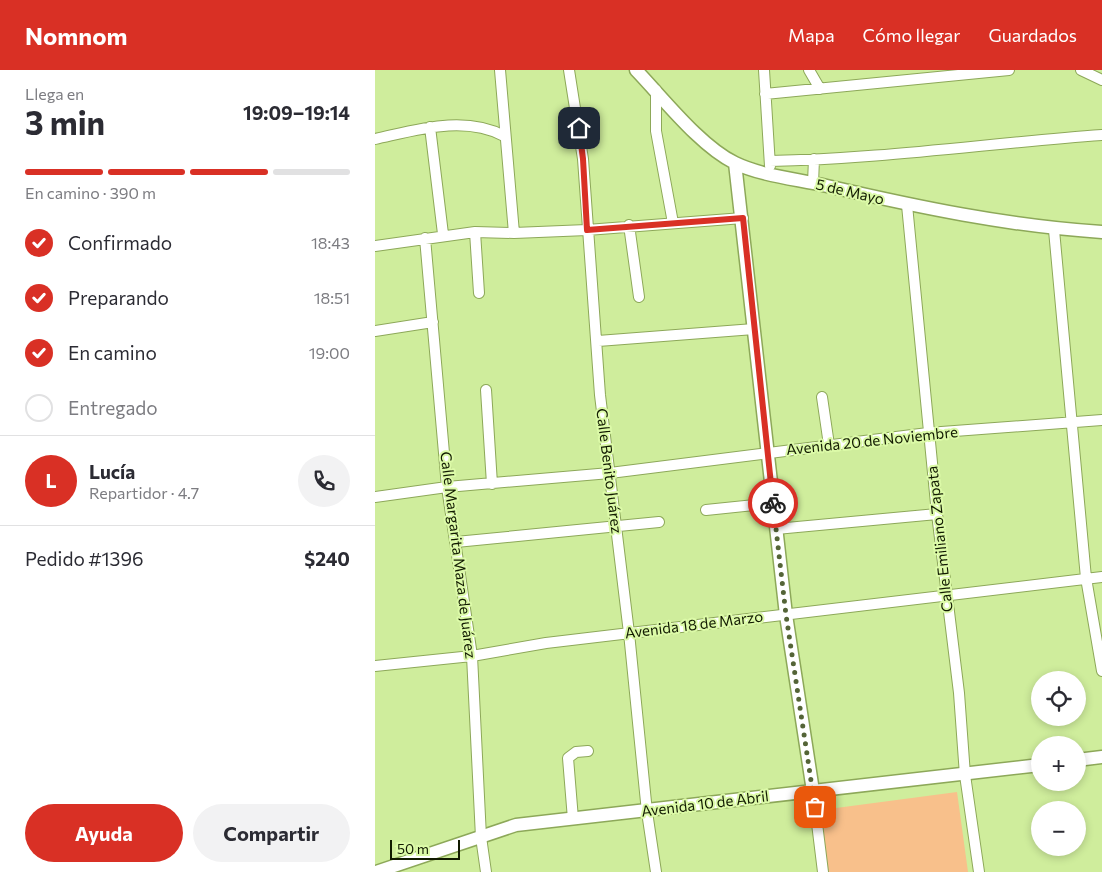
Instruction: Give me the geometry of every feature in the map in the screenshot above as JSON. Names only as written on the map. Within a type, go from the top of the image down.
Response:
[{"type":"street","points":[[500,70],[504,136],[514,233]]},
{"type":"street","name":"Calle Benito Juárez","points":[[569,70],[583,159],[587,230],[598,341],[600,395],[629,633],[647,812],[656,872]]},
{"type":"street","name":"5 de Mayo","points":[[636,70],[704,141],[735,163],[770,167],[813,183],[907,205],[1054,230],[1102,232]]},
{"type":"street","points":[[764,70],[770,167],[814,158],[881,157],[1031,140],[1102,135]]},
{"type":"street","points":[[809,70],[820,89]]},
{"type":"street","points":[[765,94],[956,73],[1009,70]]},
{"type":"street","points":[[1081,70],[1102,80]]},
{"type":"street","points":[[656,90],[656,131],[673,223]]},
{"type":"street","points":[[375,139],[430,127],[466,125],[491,130],[504,136]]},
{"type":"street","points":[[430,127],[443,234]]},
{"type":"street","points":[[813,183],[814,158]]},
{"type":"street","points":[[735,163],[743,218],[766,453],[786,615],[813,791],[823,872]]},
{"type":"street","name":"Calle Emiliano Zapata","points":[[907,205],[928,433],[959,693],[965,775],[979,872]]},
{"type":"street","points":[[375,246],[443,234],[587,230],[629,225],[743,218]]},
{"type":"street","points":[[629,225],[639,297]]},
{"type":"street","points":[[1054,230],[1086,578],[1102,671]]},
{"type":"street","points":[[475,232],[479,293]]},
{"type":"street","name":"Calle Margarita Maza de Juárez","points":[[425,238],[447,488],[471,656],[481,837],[486,872]]},
{"type":"street","points":[[375,331],[433,322]]},
{"type":"street","points":[[598,341],[754,329]]},
{"type":"street","points":[[486,390],[492,484]]},
{"type":"street","points":[[822,397],[829,445]]},
{"type":"street","name":"Avenida 20 de Noviembre","points":[[375,497],[447,488],[610,473],[928,433],[1102,420]]},
{"type":"street","points":[[706,510],[773,503]]},
{"type":"street","points":[[776,528],[937,514]]},
{"type":"street","points":[[456,542],[659,522]]},
{"type":"street","name":"Avenida 18 de Marzo","points":[[375,666],[471,656],[545,643],[1102,577]]},
{"type":"street","points":[[573,819],[568,758],[576,752],[588,751]]},
{"type":"street","points":[[1086,759],[1102,757]]},
{"type":"street","name":"Avenida 10 de Abril","points":[[376,872],[398,868],[516,825],[647,812],[813,791],[1031,767]]},
{"type":"shaded area","points":[[957,792],[968,872],[828,872],[821,810]]},
{"type":"way so far","points":[[773,503],[786,615],[815,807]]},
{"type":"route","points":[[579,128],[583,159],[587,230],[629,225],[743,218],[766,453],[773,503]]}]
